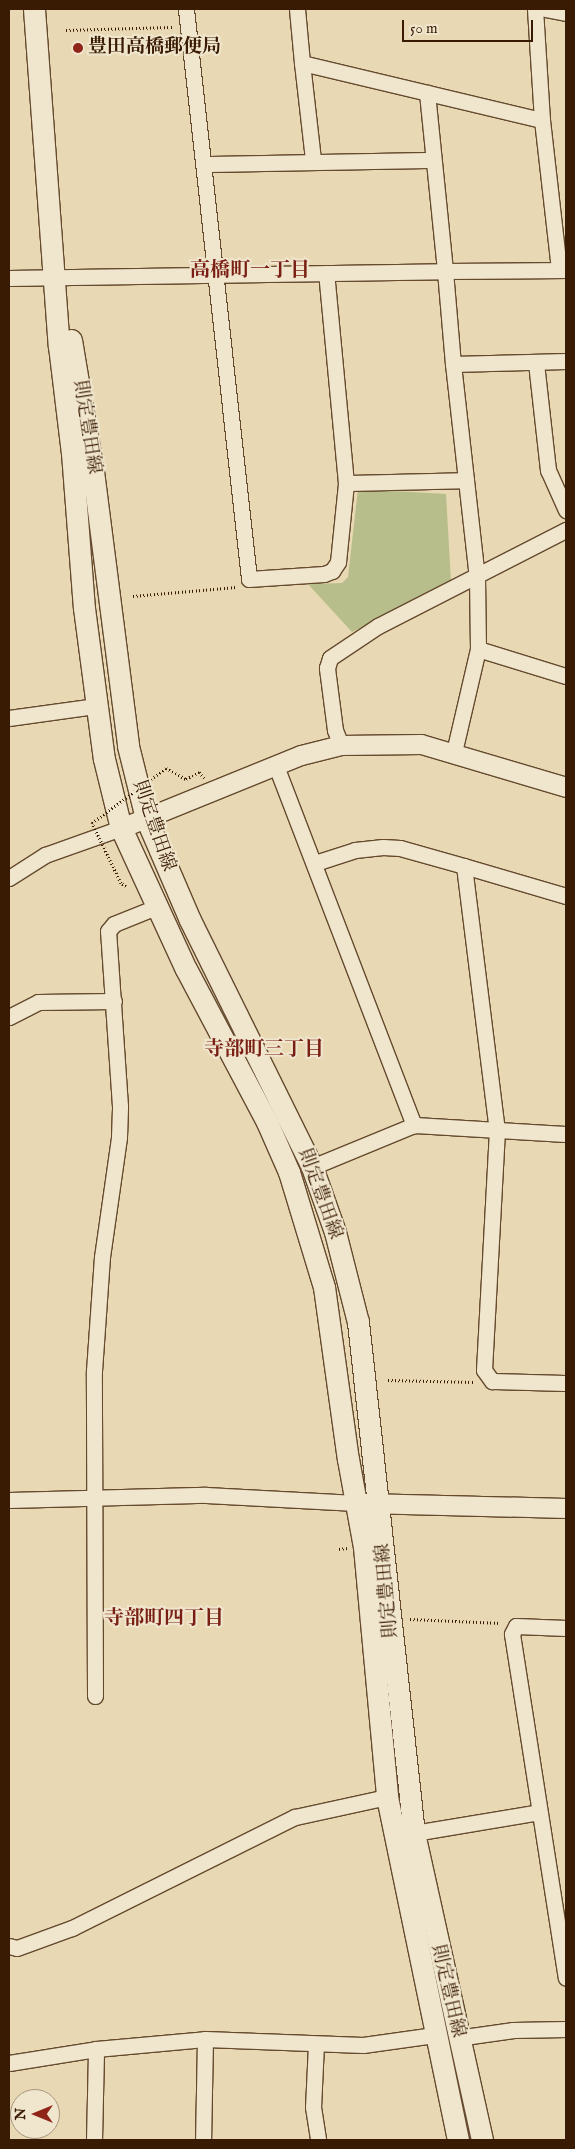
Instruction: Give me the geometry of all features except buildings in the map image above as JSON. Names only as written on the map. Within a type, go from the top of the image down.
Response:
[{"type":"main road","name":"則定豊田線","points":[[34,9],[43,167],[55,278],[84,608],[104,759],[121,828],[156,907],[267,1122],[289,1172],[324,1287],[364,1547],[386,1797],[434,2035],[458,2140]]},
{"type":"main road","name":"則定豊田線","points":[[55,278],[77,370],[112,612],[128,746],[146,818],[190,920],[312,1167],[335,1232],[358,1322],[372,1459],[380,1504],[399,1713],[414,1833],[457,2038],[482,2140]]},
{"type":"street","points":[[186,9],[249,579],[269,580],[332,571],[338,562],[346,483],[326,273]]},
{"type":"street","points":[[297,9],[312,160]]},
{"type":"street","points":[[9,278],[562,270],[542,120],[535,9]]},
{"type":"street","points":[[545,9],[566,13]]},
{"type":"street","points":[[302,64],[542,120]]},
{"type":"street","points":[[427,93],[453,364],[478,577],[478,649],[454,752]]},
{"type":"street","points":[[204,164],[312,160],[433,160]]},
{"type":"street","points":[[453,364],[566,361]]},
{"type":"street","points":[[536,363],[548,470],[566,510]]},
{"type":"street","points":[[346,483],[466,480]]},
{"type":"street","points":[[342,745],[335,730],[327,668],[330,658],[378,626],[478,577],[566,530]]},
{"type":"street","points":[[478,649],[566,676]]},
{"type":"street","points":[[9,718],[96,706]]},
{"type":"street","points":[[9,878],[45,855],[121,828],[276,766],[342,745],[410,743],[454,752],[566,788]]},
{"type":"street","points":[[276,766],[315,862],[414,1125]]},
{"type":"street","points":[[315,862],[355,850],[383,847],[408,850],[566,896]]},
{"type":"street","points":[[464,866],[497,1130],[484,1370],[487,1377],[492,1381],[566,1383]]},
{"type":"street","points":[[95,1696],[94,1371],[102,1257],[119,1137],[114,1001],[108,931],[114,924],[156,907]]},
{"type":"street","points":[[9,1017],[38,1002],[114,1001]]},
{"type":"street","points":[[312,1167],[414,1125],[566,1134]]},
{"type":"street","points":[[9,1500],[206,1495],[380,1504],[566,1508]]},
{"type":"street","points":[[566,1628],[516,1626],[513,1630],[539,1812],[563,1929],[566,1978]]},
{"type":"street","points":[[9,1946],[17,1948],[72,1928],[295,1816],[386,1797]]},
{"type":"street","points":[[414,1833],[539,1812]]},
{"type":"street","points":[[457,2038],[513,2030],[566,2029]]},
{"type":"street","points":[[9,2063],[96,2049],[205,2039],[363,2045],[434,2035]]},
{"type":"street","points":[[203,2140],[205,2039]]},
{"type":"street","points":[[316,2044],[313,2107],[318,2140]]},
{"type":"street","points":[[94,2140],[96,2049]]},
{"type":"path","points":[[66,30],[188,26]]},
{"type":"path","points":[[133,596],[239,586],[249,579]]},
{"type":"path","points":[[126,886],[121,883],[92,823],[166,768],[186,779],[199,772],[204,778]]},
{"type":"path","points":[[388,1380],[477,1382],[487,1377]]},
{"type":"path","points":[[407,1619],[499,1622],[513,1630]]},
{"type":"green space","points":[[358,489],[446,494],[451,582],[352,632],[308,584],[342,583],[348,577]]},
{"type":"place","name":"豊田高橋郵便局","points":[[78,48]]},
{"type":"district","name":"高橋町一丁目","points":[[250,270]]},
{"type":"district","name":"寺部町三丁目","points":[[264,1049]]},
{"type":"district","name":"寺部町四丁目","points":[[164,1618]]}]
